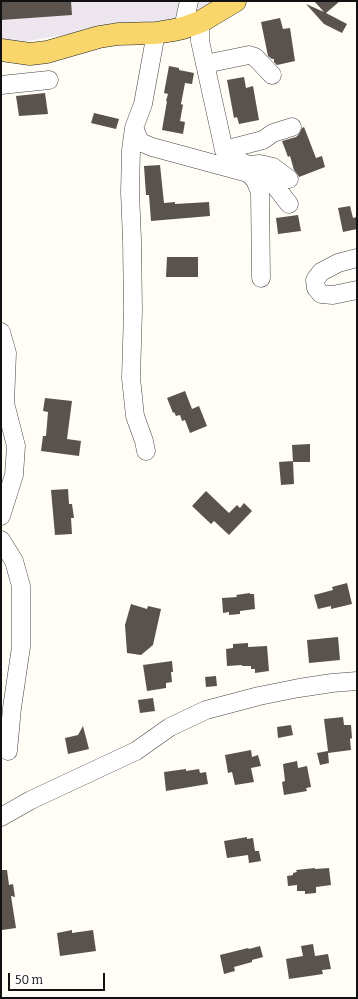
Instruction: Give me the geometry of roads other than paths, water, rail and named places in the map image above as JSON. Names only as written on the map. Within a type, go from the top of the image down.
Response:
[{"type":"main road","points":[[1,50],[30,54],[47,52],[99,37],[118,34],[156,33],[191,25],[235,1]]},
{"type":"street","points":[[189,1],[191,25],[200,41],[224,150],[230,157],[248,165],[272,182],[289,204]]},
{"type":"street","points":[[146,451],[135,416],[131,378],[133,310],[130,150],[134,128],[143,104],[156,33]]},
{"type":"street","points":[[205,64],[249,55],[254,57],[272,75]]},
{"type":"street","points":[[1,85],[49,80]]},
{"type":"street","points":[[224,150],[263,140],[273,133],[292,127]]},
{"type":"street","points":[[134,128],[140,142],[152,147],[248,173],[255,180],[260,192],[261,278]]},
{"type":"street","points":[[248,165],[260,164],[273,167],[289,179]]},
{"type":"street","points":[[357,258],[338,263],[321,272],[315,280],[316,288],[321,294],[333,295],[357,290]]},
{"type":"street","points":[[1,332],[7,353],[4,403],[16,446],[14,475],[1,516]]},
{"type":"street","points":[[1,540],[14,561],[21,586],[21,647],[12,708],[8,751]]},
{"type":"street","points":[[1,817],[30,800],[136,751],[170,727],[206,710],[259,696],[299,688],[357,681]]}]
